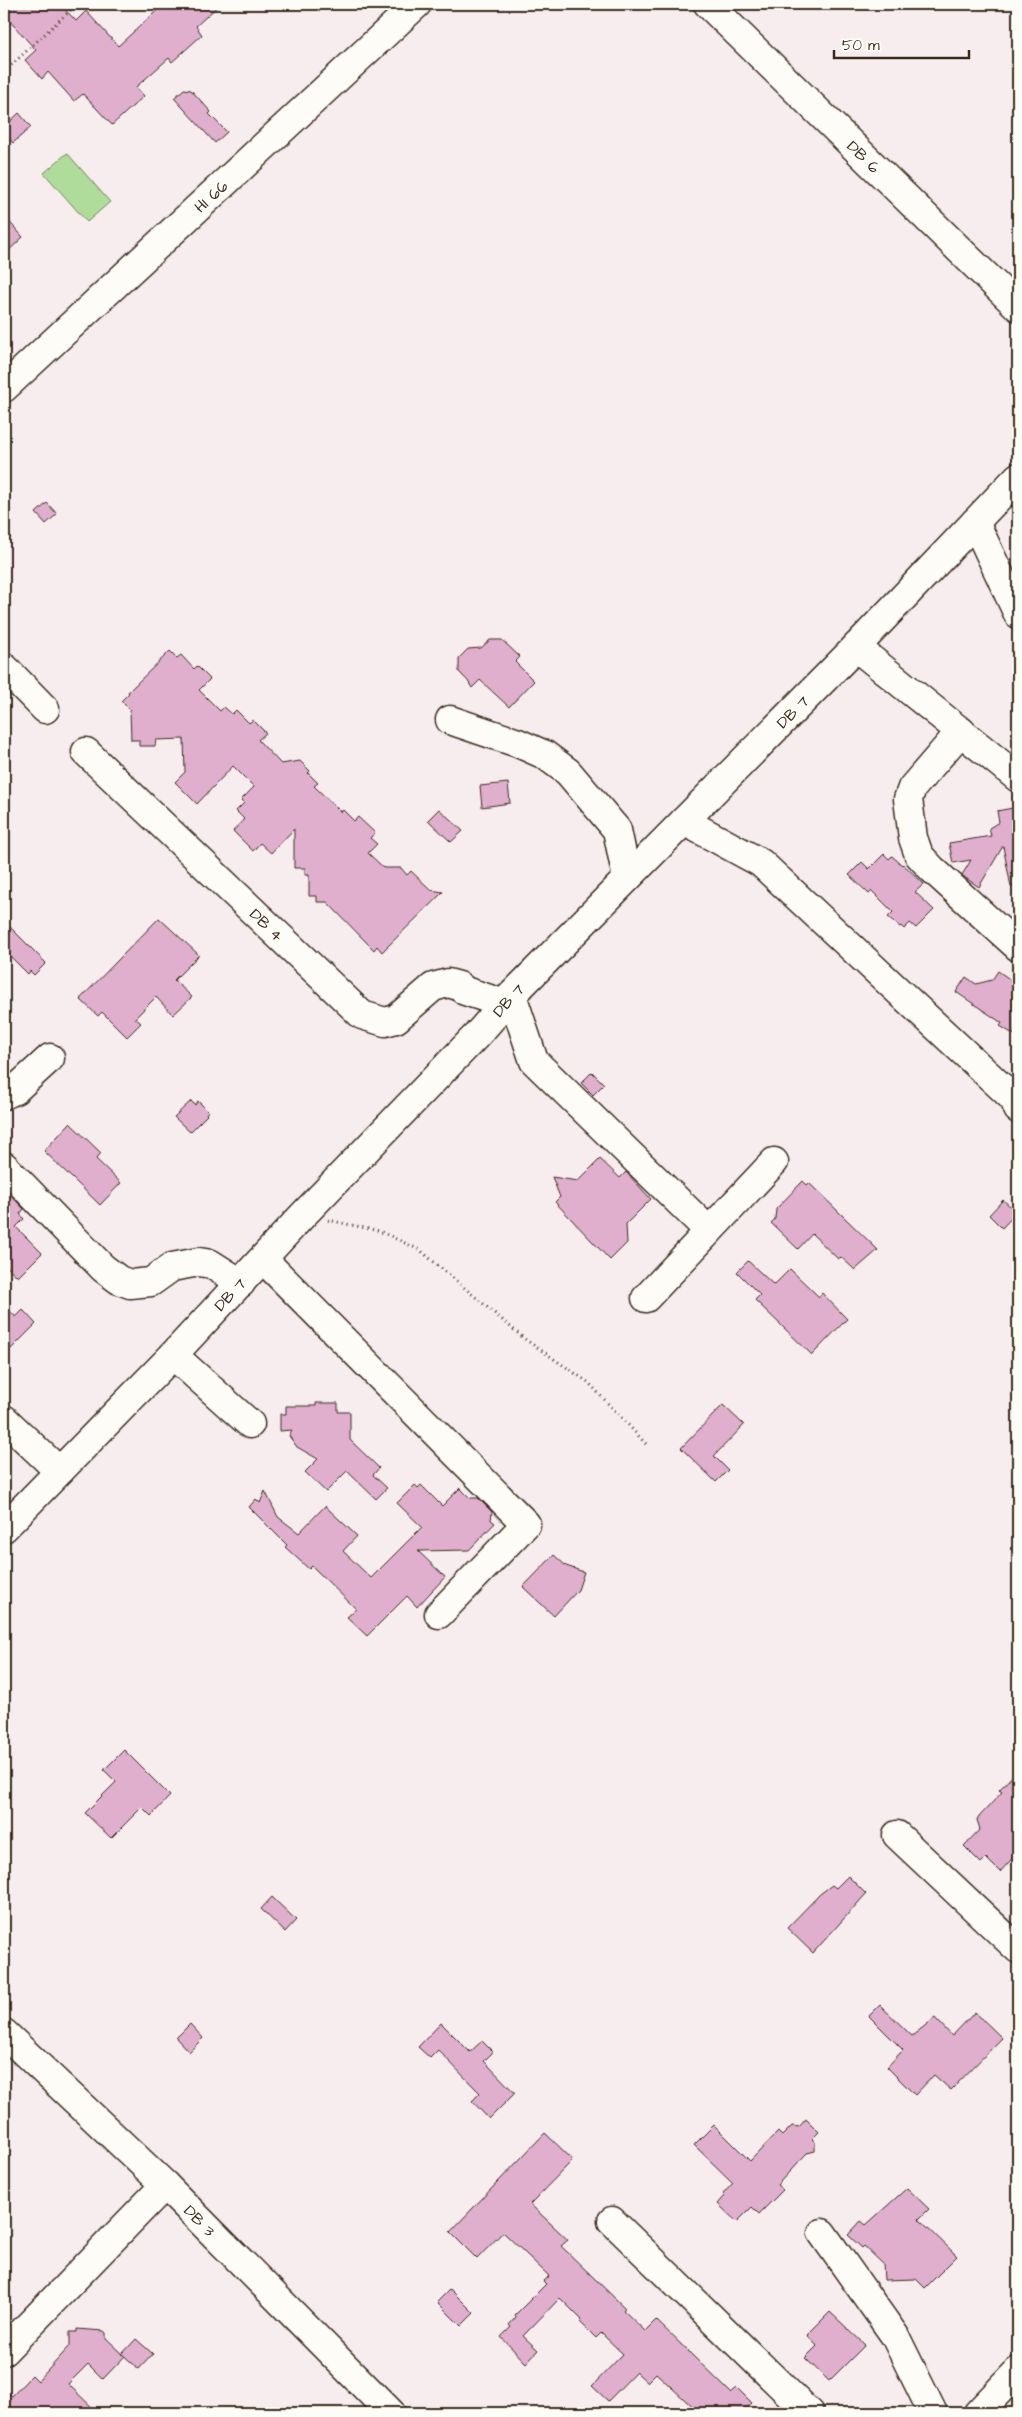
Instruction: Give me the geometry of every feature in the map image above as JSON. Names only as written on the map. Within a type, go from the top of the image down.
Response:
[{"type":"street","name":"HI 66","points":[[4,388],[417,4]]},
{"type":"street","name":"DB 6","points":[[708,4],[1018,307]]},
{"type":"street","name":"DB 7","points":[[4,1528],[173,1355],[303,1215],[477,1036],[508,1000],[856,647],[1018,477]]},
{"type":"street","points":[[975,522],[1018,614]]},
{"type":"street","points":[[856,647],[1018,778]]},
{"type":"street","points":[[4,667],[45,709]]},
{"type":"street","points":[[450,720],[518,743],[545,755],[568,772],[617,830],[627,878]]},
{"type":"street","points":[[961,731],[912,788],[908,799],[913,838],[919,855],[1018,947]]},
{"type":"street","name":"DB 4","points":[[86,752],[362,1014],[385,1022],[396,1019],[433,986],[448,983],[460,986],[465,991],[508,1000]]},
{"type":"street","points":[[684,821],[761,863],[1014,1099],[1018,1109]]},
{"type":"street","points":[[617,830],[664,841]]},
{"type":"street","points":[[465,991],[477,1036]]},
{"type":"street","points":[[508,1000],[534,1061],[709,1232]]},
{"type":"street","points":[[4,1094],[15,1090],[50,1058]]},
{"type":"street","points":[[646,1298],[774,1162]]},
{"type":"street","points":[[4,1166],[103,1268],[119,1280],[130,1284],[150,1282],[172,1267],[199,1262],[211,1264],[241,1283]]},
{"type":"street","points":[[263,1260],[526,1524],[439,1614]]},
{"type":"street","points":[[173,1355],[250,1424]]},
{"type":"street","points":[[4,1419],[59,1471]]},
{"type":"street","points":[[897,1835],[1018,1949]]},
{"type":"street","name":"DB 3","points":[[4,2033],[165,2185],[391,2413]]},
{"type":"street","points":[[4,2351],[165,2185]]},
{"type":"street","points":[[612,2221],[810,2413]]},
{"type":"street","points":[[822,2233],[895,2336],[933,2413]]},
{"type":"street","points":[[978,2413],[1018,2371]]},
{"type":"path","points":[[4,72],[77,4]]},
{"type":"path","points":[[303,1215],[379,1231],[420,1250],[526,1340],[588,1382],[646,1444]]},
{"type":"green space","points":[[67,153],[110,202],[87,222],[44,173]]},
{"type":"building","points":[[4,4],[60,4],[76,21],[86,11],[118,46],[164,4],[220,4],[196,26],[202,35],[172,62],[169,58],[136,87],[144,96],[112,125],[83,94],[74,101],[48,72],[42,79],[25,60],[36,50],[4,15]]},
{"type":"building","points":[[184,89],[191,90],[211,112],[209,114],[227,132],[215,143],[174,98]]},
{"type":"building","points":[[19,113],[31,127],[13,143],[4,132],[4,127]]},
{"type":"building","points":[[4,216],[23,237],[4,255]]},
{"type":"building","points":[[47,503],[57,514],[46,524],[36,513]]},
{"type":"building","points":[[490,640],[502,640],[520,657],[515,662],[534,681],[509,707],[480,680],[472,688],[459,672],[459,658],[468,649],[481,648]]},
{"type":"building","points":[[170,651],[177,658],[181,655],[194,669],[197,666],[210,679],[199,690],[220,711],[224,707],[232,714],[236,710],[249,723],[253,720],[266,733],[258,740],[281,764],[300,761],[318,783],[314,786],[341,812],[343,810],[354,821],[358,817],[375,833],[370,838],[377,844],[368,853],[384,868],[401,868],[407,875],[411,871],[431,890],[443,892],[382,952],[377,946],[374,950],[327,902],[317,902],[317,896],[309,896],[309,875],[305,875],[305,868],[294,868],[294,829],[271,853],[260,843],[253,851],[233,831],[244,819],[236,811],[244,803],[241,800],[254,787],[233,766],[197,804],[175,782],[185,772],[184,739],[156,740],[155,746],[139,746],[139,740],[131,740],[130,710],[121,701]]},
{"type":"building","points":[[508,783],[510,803],[482,807],[480,786]]},
{"type":"building","points":[[1018,807],[1018,886],[1011,887],[1003,846],[979,887],[962,875],[971,860],[953,863],[949,843],[991,836],[989,828],[999,822],[997,811]]},
{"type":"building","points":[[439,809],[463,831],[451,842],[428,820]]},
{"type":"building","points":[[884,854],[889,859],[892,856],[903,864],[924,884],[915,892],[934,910],[916,928],[910,923],[904,929],[900,927],[888,917],[893,912],[872,891],[869,894],[849,875],[862,862],[869,869]]},
{"type":"building","points":[[159,918],[199,955],[174,980],[192,997],[173,1015],[156,997],[135,1018],[141,1023],[127,1037],[102,1012],[98,1016],[80,999]]},
{"type":"building","points":[[4,921],[46,963],[34,975],[30,971],[28,974],[4,950]]},
{"type":"building","points":[[998,971],[1018,985],[1018,1037],[1000,1026],[1002,1023],[956,992],[966,977],[976,984],[992,980]]},
{"type":"building","points":[[592,1072],[604,1084],[593,1095],[581,1083]]},
{"type":"building","points":[[191,1101],[195,1105],[198,1101],[208,1111],[207,1115],[190,1132],[174,1117]]},
{"type":"building","points":[[70,1123],[101,1153],[96,1159],[121,1183],[100,1205],[44,1151]]},
{"type":"building","points":[[600,1159],[620,1178],[626,1172],[651,1199],[626,1224],[627,1243],[610,1260],[555,1202],[560,1197],[552,1177],[578,1181]]},
{"type":"building","points":[[803,1181],[807,1185],[809,1183],[878,1250],[855,1270],[841,1257],[838,1259],[812,1234],[798,1249],[771,1223],[775,1219],[776,1209]]},
{"type":"building","points":[[4,1188],[24,1209],[20,1214],[24,1219],[16,1227],[42,1253],[18,1277],[4,1264]]},
{"type":"building","points":[[1003,1200],[1017,1212],[1002,1228],[989,1215]]},
{"type":"building","points":[[748,1261],[774,1285],[790,1269],[819,1297],[822,1293],[847,1319],[812,1355],[755,1300],[760,1295],[737,1272]]},
{"type":"building","points":[[4,1306],[16,1317],[23,1310],[36,1324],[4,1356]]},
{"type":"building","points":[[316,1403],[338,1403],[338,1412],[350,1412],[350,1440],[379,1468],[373,1475],[387,1488],[376,1499],[347,1471],[326,1492],[305,1472],[318,1459],[297,1447],[289,1436],[292,1430],[280,1431],[280,1414],[286,1414],[286,1406],[316,1406]]},
{"type":"building","points":[[723,1405],[744,1425],[714,1456],[728,1470],[716,1482],[681,1448]]},
{"type":"building","points":[[415,1485],[418,1488],[421,1485],[442,1506],[460,1488],[470,1498],[478,1498],[492,1512],[491,1520],[495,1523],[469,1550],[418,1551],[445,1577],[417,1607],[407,1596],[367,1636],[347,1617],[356,1609],[312,1566],[309,1569],[285,1547],[287,1545],[249,1507],[256,1499],[260,1503],[265,1491],[278,1517],[299,1533],[325,1506],[357,1536],[343,1551],[371,1578],[422,1527],[397,1503]]},
{"type":"building","points":[[554,1555],[566,1566],[584,1572],[578,1590],[554,1616],[523,1587]]},
{"type":"building","points":[[124,1750],[170,1796],[151,1816],[142,1807],[111,1838],[85,1813],[116,1782],[104,1770]]},
{"type":"building","points":[[1018,1770],[1018,1852],[1000,1872],[986,1858],[981,1863],[964,1846],[980,1829],[977,1820],[979,1817],[1002,1792],[999,1790]]},
{"type":"building","points":[[848,1876],[866,1894],[813,1953],[787,1928],[820,1894],[832,1885],[836,1888]]},
{"type":"building","points":[[272,1897],[296,1920],[285,1932],[261,1909]]},
{"type":"building","points":[[880,2005],[912,2036],[935,2018],[952,2036],[975,2012],[1002,2038],[951,2090],[934,2075],[915,2095],[887,2067],[903,2050],[869,2016]]},
{"type":"building","points":[[441,2023],[470,2052],[482,2041],[493,2052],[484,2061],[515,2093],[489,2119],[472,2101],[480,2093],[438,2050],[430,2058],[418,2047]]},
{"type":"building","points":[[190,2024],[203,2038],[189,2052],[176,2038]]},
{"type":"building","points":[[806,2119],[819,2132],[812,2139],[815,2142],[815,2151],[807,2153],[777,2185],[783,2190],[759,2214],[752,2207],[737,2222],[718,2204],[725,2196],[723,2194],[733,2183],[694,2145],[714,2125],[750,2161],[778,2132],[782,2136],[792,2126],[799,2127]]},
{"type":"building","points":[[545,2133],[573,2160],[530,2204],[568,2240],[561,2246],[625,2308],[623,2310],[645,2331],[656,2320],[731,2393],[737,2388],[752,2403],[741,2413],[699,2413],[656,2373],[647,2382],[636,2372],[608,2401],[592,2386],[623,2354],[601,2333],[596,2338],[580,2322],[582,2320],[560,2298],[523,2336],[538,2350],[526,2363],[501,2337],[511,2327],[509,2325],[516,2317],[515,2315],[546,2284],[543,2281],[549,2276],[503,2232],[477,2259],[450,2232]]},
{"type":"building","points":[[907,2188],[929,2209],[919,2219],[957,2256],[925,2288],[916,2279],[884,2280],[883,2264],[864,2246],[862,2248],[848,2235],[861,2221],[866,2225]]},
{"type":"building","points":[[450,2289],[474,2313],[461,2326],[437,2302]]},
{"type":"building","points":[[830,2312],[865,2345],[829,2381],[805,2358],[817,2346],[807,2335]]},
{"type":"building","points":[[77,2329],[104,2331],[106,2338],[125,2356],[103,2379],[88,2364],[68,2384],[98,2413],[4,2413],[4,2388],[12,2396],[32,2375],[38,2381],[70,2346],[70,2332],[77,2332]]},
{"type":"building","points":[[136,2339],[153,2354],[139,2369],[122,2354]]}]
